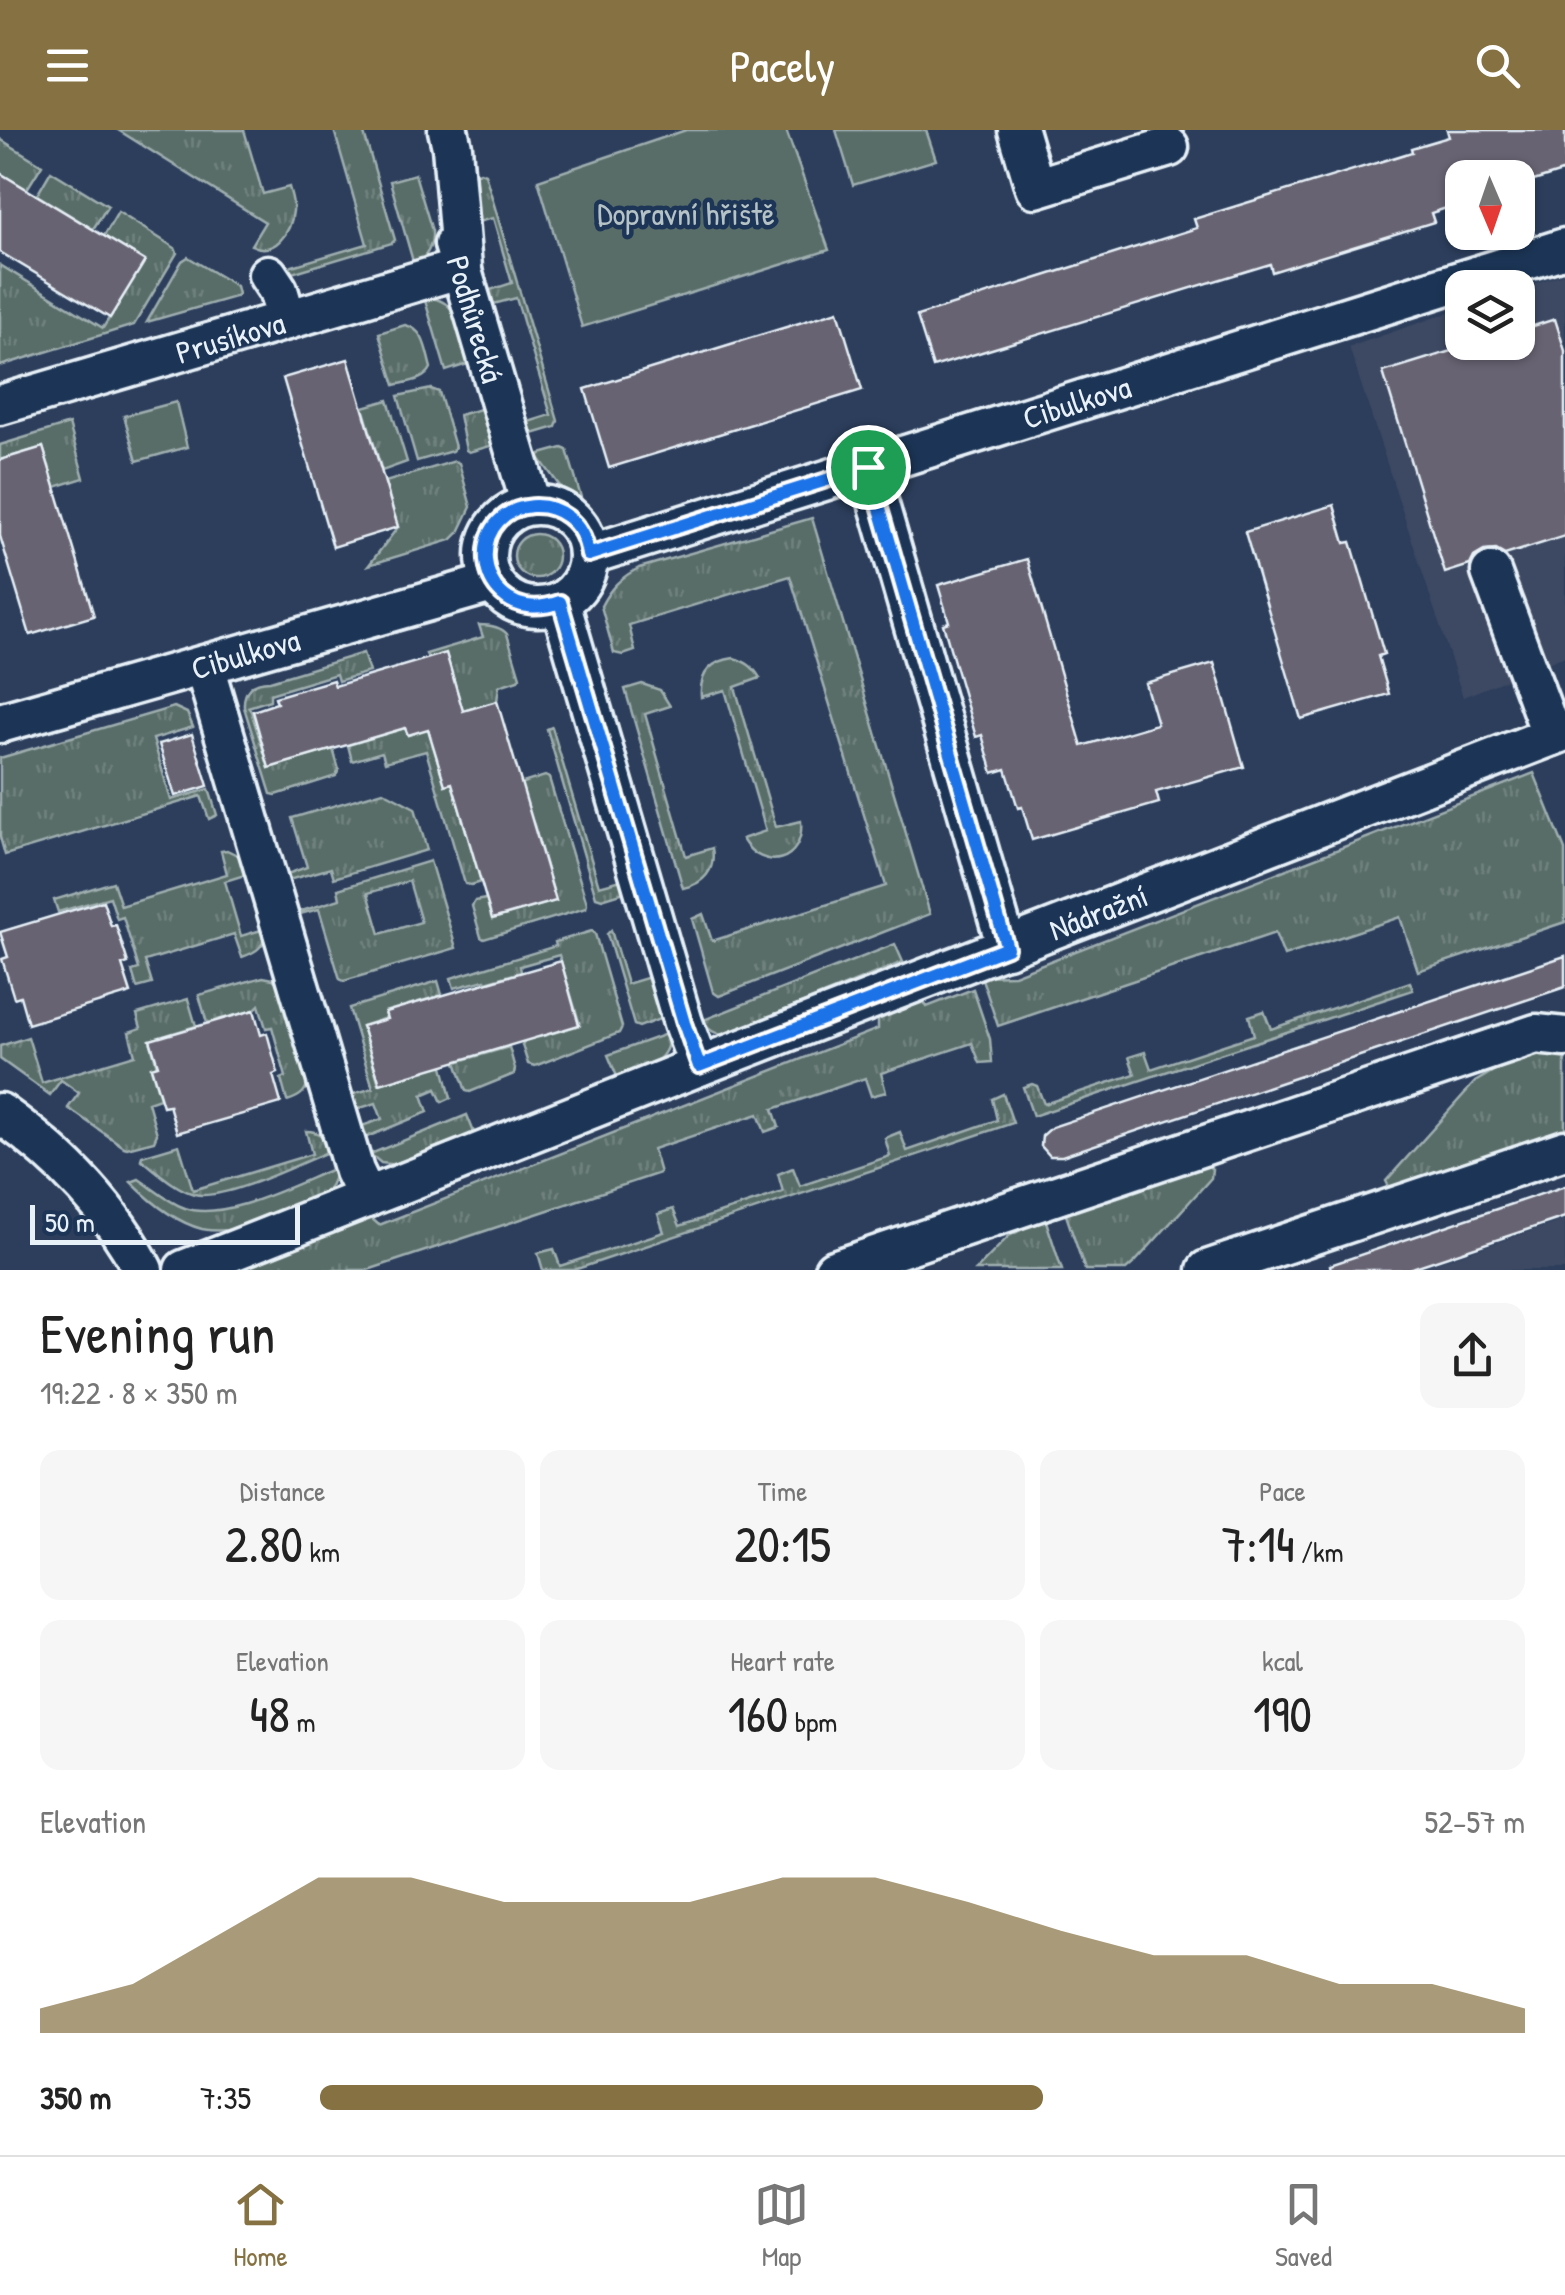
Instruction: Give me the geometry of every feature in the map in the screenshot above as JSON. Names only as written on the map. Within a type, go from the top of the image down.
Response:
[{"type":"street","name":"Podhůrecká","points":[[420,130],[531,505]]},
{"type":"street","points":[[448,130],[462,268]]},
{"type":"street","points":[[1018,130],[1035,188],[1169,147]]},
{"type":"street","name":"Cibulkova","points":[[588,555],[1565,248]]},
{"type":"street","name":"Prusíkova","points":[[0,405],[462,268]]},
{"type":"street","points":[[268,274],[278,290],[287,320]]},
{"type":"street","points":[[868,467],[1007,948]]},
{"type":"street","points":[[531,505],[555,508],[566,514],[582,532],[588,555],[577,588],[560,602],[522,606],[500,593],[492,582],[485,555],[494,527],[504,516],[531,505]]},
{"type":"street","points":[[1491,572],[1558,733]]},
{"type":"street","name":"Cibulkova","points":[[0,723],[492,582]]},
{"type":"street","points":[[560,602],[699,1066]]},
{"type":"street","points":[[204,666],[354,1171],[367,1198]]},
{"type":"street","name":"Nádražní","points":[[184,1270],[1558,733]]},
{"type":"street","points":[[834,1270],[1536,1034],[1565,1037]]},
{"type":"street","points":[[0,1114],[76,1175],[117,1227],[143,1270]]},
{"type":"street","points":[[1207,1270],[1565,1150]]},
{"type":"shaded area","points":[[1565,273],[1565,656],[1463,697],[1349,347],[1445,314],[1445,360],[1535,360],[1535,283]]},
{"type":"shaded area","points":[[1565,1220],[1565,1270],[1413,1270]]},
{"type":"green space","points":[[118,130],[244,130],[263,194],[289,187],[293,211],[285,234],[267,248],[251,245],[265,222]]},
{"type":"green space","points":[[334,130],[363,130],[395,240],[292,273],[292,266],[367,244]]},
{"type":"green space","name":"Dopravní hřiště","points":[[686,130],[786,130],[829,250],[582,327],[538,180]]},
{"type":"green space","points":[[836,130],[926,130],[936,160],[853,185]]},
{"type":"green space","points":[[0,139],[42,165],[27,189],[0,173]]},
{"type":"green space","points":[[51,171],[108,206],[93,229],[37,195]]},
{"type":"green space","points":[[415,174],[432,236],[426,255],[414,265],[390,181]]},
{"type":"green space","points":[[485,174],[558,421],[556,427],[529,435],[525,423],[551,415],[516,298],[490,305],[487,291],[512,283],[493,218],[467,225],[463,177]]},
{"type":"green space","points":[[118,212],[177,253],[134,325],[0,366],[0,265],[103,328],[144,261],[104,236]]},
{"type":"green space","points":[[188,257],[236,286],[238,294],[147,322],[182,261]]},
{"type":"green space","points":[[424,297],[436,299],[453,311],[471,363],[446,371]]},
{"type":"green space","points":[[405,325],[421,336],[431,368],[420,378],[395,385],[379,333]]},
{"type":"green space","points":[[431,389],[439,392],[455,447],[417,461],[398,396]]},
{"type":"green space","points":[[388,400],[407,462],[382,471],[363,407]]},
{"type":"green space","points":[[176,402],[187,447],[137,461],[124,416]]},
{"type":"green space","points":[[484,408],[494,445],[469,452],[459,415]]},
{"type":"green space","points":[[69,424],[84,478],[55,487],[43,447],[0,460],[0,445]]},
{"type":"green space","points":[[567,450],[583,504],[559,485],[537,455]]},
{"type":"green space","points":[[459,463],[471,507],[459,532],[451,540],[369,565],[398,527],[385,482]]},
{"type":"green space","points":[[812,518],[930,914],[719,996],[713,992],[692,919],[703,914],[712,941],[886,886],[790,576],[629,625],[635,651],[623,655],[614,653],[601,606],[617,584],[639,568]]},
{"type":"green space","points":[[536,534],[551,541],[558,556],[551,571],[536,578],[521,571],[514,556],[521,541]]},
{"type":"green space","points":[[479,625],[507,634],[520,677],[499,686],[497,701],[463,711],[446,654],[428,658],[426,654],[483,637]]},
{"type":"green space","points":[[363,653],[369,672],[338,681],[336,674],[270,694],[270,700],[248,707],[269,768],[333,749],[339,770],[336,776],[271,794],[244,707],[247,691],[258,683]]},
{"type":"green space","points":[[734,658],[749,665],[760,678],[735,687],[776,827],[801,821],[796,846],[781,859],[761,857],[742,839],[766,831],[725,690],[701,697],[702,681],[708,670]]},
{"type":"green space","points":[[642,684],[660,690],[670,706],[645,714],[686,856],[712,848],[707,875],[683,888],[625,689]]},
{"type":"green space","points":[[174,707],[187,713],[193,727],[153,739],[171,800],[209,789],[217,815],[209,819],[201,796],[5,855],[0,837],[0,758]]},
{"type":"green space","points":[[552,727],[599,886],[625,879],[628,891],[602,899],[596,897],[547,729]]},
{"type":"green space","points":[[405,728],[408,735],[428,728],[445,785],[452,783],[481,882],[465,884],[426,751],[385,762],[382,752],[352,761],[348,745]]},
{"type":"green space","points":[[1534,773],[1565,850],[1565,922],[1418,971],[1400,917],[1284,956],[1275,933],[998,1026],[981,976],[1014,975]]},
{"type":"green space","points":[[549,778],[586,908],[484,939],[472,906],[475,901],[486,899],[493,919],[556,901],[534,825],[516,785]]},
{"type":"green space","points":[[383,791],[415,808],[427,850],[334,878],[331,868],[285,881],[284,875],[307,867],[292,818]]},
{"type":"green space","points":[[221,851],[241,857],[248,874],[225,881],[241,936],[265,929],[262,944],[242,957],[234,934],[145,961],[152,984],[137,988],[132,971],[139,969],[123,917],[117,919],[110,897],[58,912],[54,900],[113,882],[121,906],[227,874]]},
{"type":"green space","points":[[430,861],[456,948],[340,979],[319,909],[295,913],[340,899],[338,889]],"holes":[[[409,881],[421,922],[380,934],[368,893]]]},
{"type":"green space","points":[[611,930],[627,984],[653,976],[665,1017],[639,1027],[634,1025],[607,934]]},
{"type":"green space","points":[[592,931],[622,1027],[619,1033],[535,1066],[528,1064],[523,1036],[540,1037],[580,1025],[559,955],[520,966],[521,972],[454,988],[451,978]]},
{"type":"green space","points":[[895,944],[903,962],[781,1012],[762,1026],[725,1035],[713,1032],[701,1021]]},
{"type":"green space","points":[[263,977],[279,984],[308,1077],[303,1093],[287,1101],[281,1079],[286,1077],[272,1027],[266,1028],[259,1005],[254,1010],[207,1023],[199,995]]},
{"type":"green space","points":[[438,981],[442,995],[385,1012],[386,1018],[362,1026],[379,1084],[425,1071],[439,1061],[451,1098],[442,1102],[436,1089],[422,1095],[428,1112],[362,1139],[359,1127],[382,1119],[376,1103],[354,1110],[350,1095],[373,1088],[349,1008]]},
{"type":"green space","points":[[1410,982],[1413,990],[1033,1116],[1023,1087],[1037,1086],[1044,1104],[1135,1074],[1129,1057],[1145,1052],[1151,1069],[1254,1035],[1249,1016],[1264,1011],[1271,1029]]},
{"type":"green space","points":[[973,989],[990,1039],[992,1062],[980,1063],[972,1043],[881,1073],[886,1092],[871,1096],[865,1078],[773,1109],[779,1127],[765,1132],[758,1114],[653,1149],[660,1173],[368,1270],[245,1270],[370,1217],[379,1225],[878,1029],[878,1017],[922,999],[927,1007]]},
{"type":"green space","points":[[188,999],[196,1026],[150,1040],[157,1066],[151,1068],[160,1098],[148,1102],[157,1134],[154,1141],[124,1147],[68,1108],[79,1093],[61,1080],[50,1095],[0,1059],[0,1046],[28,1037],[42,1083],[135,1055],[129,1032],[141,1028],[137,1014]]},
{"type":"green space","points":[[669,1033],[665,1052],[659,1059],[618,1079],[608,1055]]},
{"type":"green space","points":[[509,1047],[514,1074],[466,1091],[456,1062]]},
{"type":"green space","points":[[1547,1052],[1565,1054],[1565,1129],[1388,1185],[1386,1181],[1475,1082],[1500,1067]]},
{"type":"green space","points":[[1003,1094],[1013,1123],[574,1270],[543,1270],[538,1253],[554,1249],[560,1266],[664,1232],[658,1214],[673,1209],[680,1226],[783,1192],[778,1174],[793,1168],[800,1186],[890,1156],[885,1138],[900,1132],[907,1151],[997,1120],[992,1099]]},
{"type":"green space","points":[[467,1115],[475,1135],[399,1165],[381,1163],[370,1154]]},
{"type":"green space","points":[[306,1131],[322,1136],[330,1151],[262,1180],[207,1195],[187,1191],[141,1159],[179,1145],[193,1190],[312,1154]]},
{"type":"green space","points":[[1203,1166],[1212,1169],[1211,1178],[1126,1270],[1085,1270],[1065,1212]]},
{"type":"green space","points":[[335,1168],[331,1185],[321,1195],[268,1218],[222,1230],[202,1229],[182,1221],[131,1182],[139,1179],[185,1208],[220,1210],[260,1199]]},
{"type":"green space","points":[[1045,1218],[1062,1270],[976,1270],[1009,1236]]},
{"type":"building","points":[[1447,130],[1565,130],[1565,171],[1535,181],[1535,160],[1445,160],[1445,208],[1431,213],[1434,222],[1272,272],[1270,264],[933,367],[917,316],[1197,228],[1194,219],[1449,137]]},
{"type":"building","points":[[0,173],[145,261],[110,318],[0,252]]},
{"type":"building","points":[[838,311],[862,390],[609,468],[585,389]]},
{"type":"building","points":[[1555,319],[1565,351],[1565,536],[1505,555],[1496,550],[1484,551],[1470,565],[1445,573],[1383,372],[1445,353],[1445,360],[1535,360],[1535,325]]},
{"type":"building","points":[[348,359],[398,527],[333,547],[283,378]]},
{"type":"building","points":[[43,447],[94,616],[30,635],[0,536],[0,460]]},
{"type":"building","points":[[1334,505],[1345,543],[1351,542],[1384,654],[1378,656],[1389,694],[1301,719],[1245,532]]},
{"type":"building","points":[[1027,559],[1082,746],[1157,724],[1145,683],[1214,663],[1244,767],[1156,792],[1159,803],[1032,840],[1006,769],[993,773],[982,735],[976,737],[943,624],[949,622],[938,585]]},
{"type":"building","points":[[446,653],[463,711],[497,701],[556,901],[492,919],[452,783],[445,785],[428,729],[408,735],[405,728],[269,768],[253,711],[277,703],[275,697],[333,680],[335,686]]},
{"type":"building","points":[[192,734],[208,786],[175,796],[159,744]]},
{"type":"building","points":[[103,901],[111,926],[116,925],[128,963],[122,965],[131,993],[28,1024],[20,996],[14,998],[2,959],[8,957],[0,932]]},
{"type":"building","points":[[1565,956],[1565,987],[1062,1156],[1050,1156],[1041,1146],[1042,1136],[1052,1127]]},
{"type":"building","points":[[561,961],[579,1025],[380,1084],[362,1026],[387,1019],[385,1012]]},
{"type":"building","points":[[254,1010],[261,1035],[267,1033],[281,1103],[177,1133],[169,1105],[163,1106],[151,1067],[158,1065],[150,1040]]},
{"type":"building","points":[[1565,1186],[1565,1217],[1406,1270],[1331,1270],[1330,1265]]},
{"type":"route","points":[[868,467],[1007,948],[699,1066],[560,602],[535,608],[522,606],[500,593],[487,569],[488,540],[504,516],[531,505],[543,506],[555,508],[575,522],[587,544],[588,555],[868,467]]}]
